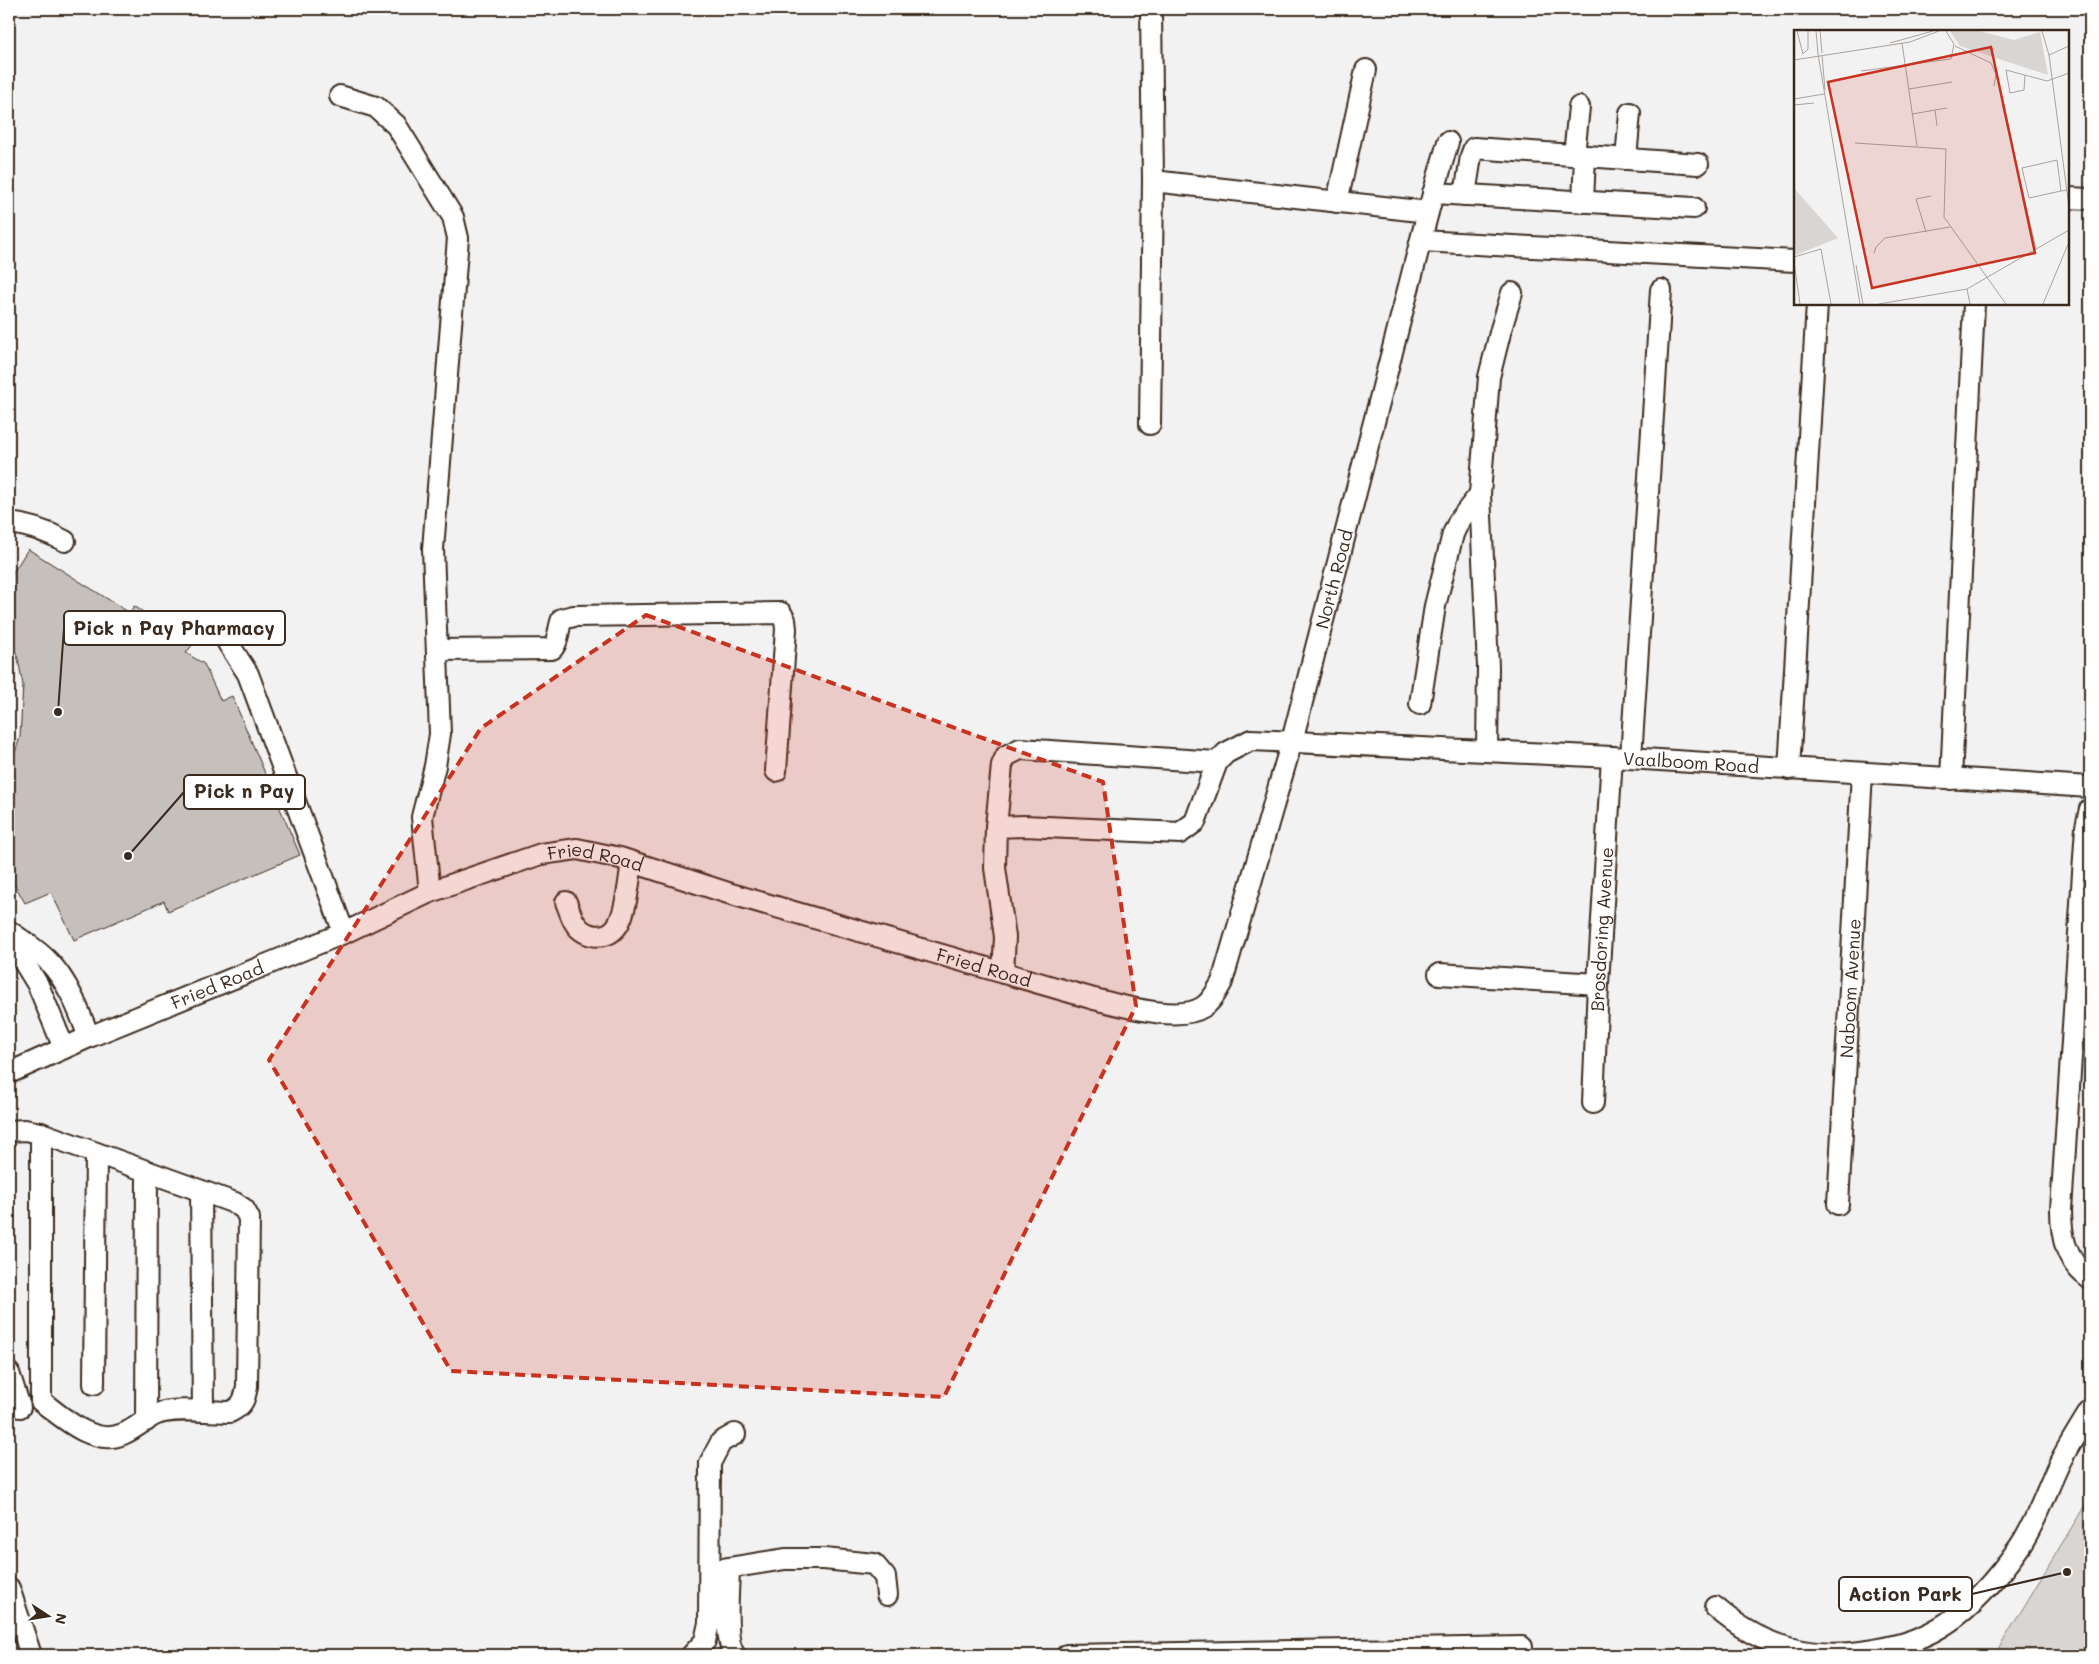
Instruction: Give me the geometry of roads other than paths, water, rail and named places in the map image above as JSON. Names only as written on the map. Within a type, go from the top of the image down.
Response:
[{"type":"street","points":[[1150,424],[1153,181],[1151,9]]},
{"type":"street","points":[[1337,202],[1366,70]]},
{"type":"street","points":[[340,96],[376,107],[396,125],[453,217],[458,238],[434,549],[440,734],[435,766],[422,817],[430,892]]},
{"type":"street","points":[[1579,107],[1579,156],[1583,202]]},
{"type":"street","points":[[1626,159],[1630,113]]},
{"type":"street","name":"North Road","points":[[1203,1007],[1211,1000],[1222,982],[1292,741],[1424,227],[1448,142]]},
{"type":"street","points":[[1466,194],[1471,156],[1474,148],[1698,164]]},
{"type":"street","points":[[1153,181],[1337,202],[1424,227],[1794,261]]},
{"type":"street","points":[[1433,193],[1694,208]]},
{"type":"street","points":[[2069,198],[2090,199]]},
{"type":"street","points":[[1424,227],[1794,249]]},
{"type":"street","name":"Brosdoring Avenue","points":[[1593,1103],[1598,984],[1622,758],[1661,290]]},
{"type":"street","points":[[1487,751],[1488,667],[1480,494],[1489,377],[1512,293]]},
{"type":"street","points":[[1789,769],[1817,305]]},
{"type":"street","points":[[1951,779],[1974,305]]},
{"type":"street","points":[[1420,704],[1435,606],[1454,534],[1459,521],[1480,494]]},
{"type":"street","points":[[9,523],[19,524],[52,534],[65,542]]},
{"type":"street","points":[[437,650],[552,649],[556,645],[558,627],[562,619],[574,616],[781,613],[785,620],[786,629],[776,771]]},
{"type":"street","points":[[228,643],[248,674],[344,933]]},
{"type":"street","name":"Vaalboom Road","points":[[1217,762],[1226,753],[1251,740],[1292,741],[1622,758],[2090,787]]},
{"type":"street","points":[[996,827],[1024,826],[1180,833],[1195,822],[1205,800],[1217,762],[1020,749],[1006,756],[1002,765],[996,827],[995,868],[1005,937],[1003,973]]},
{"type":"street","name":"Naboom Avenue","points":[[1838,1204],[1862,773]]},
{"type":"street","points":[[2090,809],[2086,827],[2061,1210],[2061,1230],[2065,1246],[2071,1259],[2081,1272],[2090,1279]]},
{"type":"street","name":"Fried Road","points":[[9,1073],[64,1048],[344,933],[430,892],[541,854],[577,849],[594,851],[632,862],[728,893],[1094,999],[1149,1011],[1182,1013],[1203,1007]]},
{"type":"street","points":[[566,902],[575,924],[583,931],[593,936],[602,936],[610,932],[617,926],[622,915],[632,862]]},
{"type":"street","points":[[9,931],[35,949],[57,972],[72,996],[89,1038]]},
{"type":"street","points":[[9,938],[38,985],[64,1048]]},
{"type":"street","points":[[1439,974],[1598,984]]},
{"type":"street","points":[[9,1131],[25,1130],[41,1133],[147,1171],[235,1203],[244,1210],[249,1218],[245,1399],[239,1408],[230,1412],[171,1411],[157,1414],[122,1435],[107,1436],[91,1434],[74,1427],[41,1401]]},
{"type":"street","points":[[41,1133],[41,1401]]},
{"type":"street","points":[[94,1384],[96,1153]]},
{"type":"street","points":[[146,1421],[147,1171]]},
{"type":"street","points":[[201,1191],[203,1412]]},
{"type":"street","points":[[9,1373],[14,1409],[41,1401]]},
{"type":"street","points":[[1715,1607],[1734,1624],[1768,1642],[1798,1651],[1824,1655],[1853,1654],[1894,1647],[1920,1637],[1947,1623],[1970,1605],[2020,1545],[2034,1522],[2061,1460],[2090,1411]]},
{"type":"street","points":[[734,1434],[721,1442],[710,1463],[719,1570],[729,1639],[735,1655]]},
{"type":"street","points":[[719,1570],[785,1559],[824,1559],[874,1564],[885,1577],[887,1595]]},
{"type":"street","points":[[692,1655],[705,1641],[719,1570]]},
{"type":"street","points":[[9,1588],[32,1655]]},
{"type":"street","points":[[1067,1655],[1522,1647]]},
{"type":"place","name":"Pick n Pay Pharmacy","points":[[58,712]]},
{"type":"place","name":"Pick n Pay","points":[[128,856]]},
{"type":"place","name":"Action Park","points":[[2067,1572]]}]
